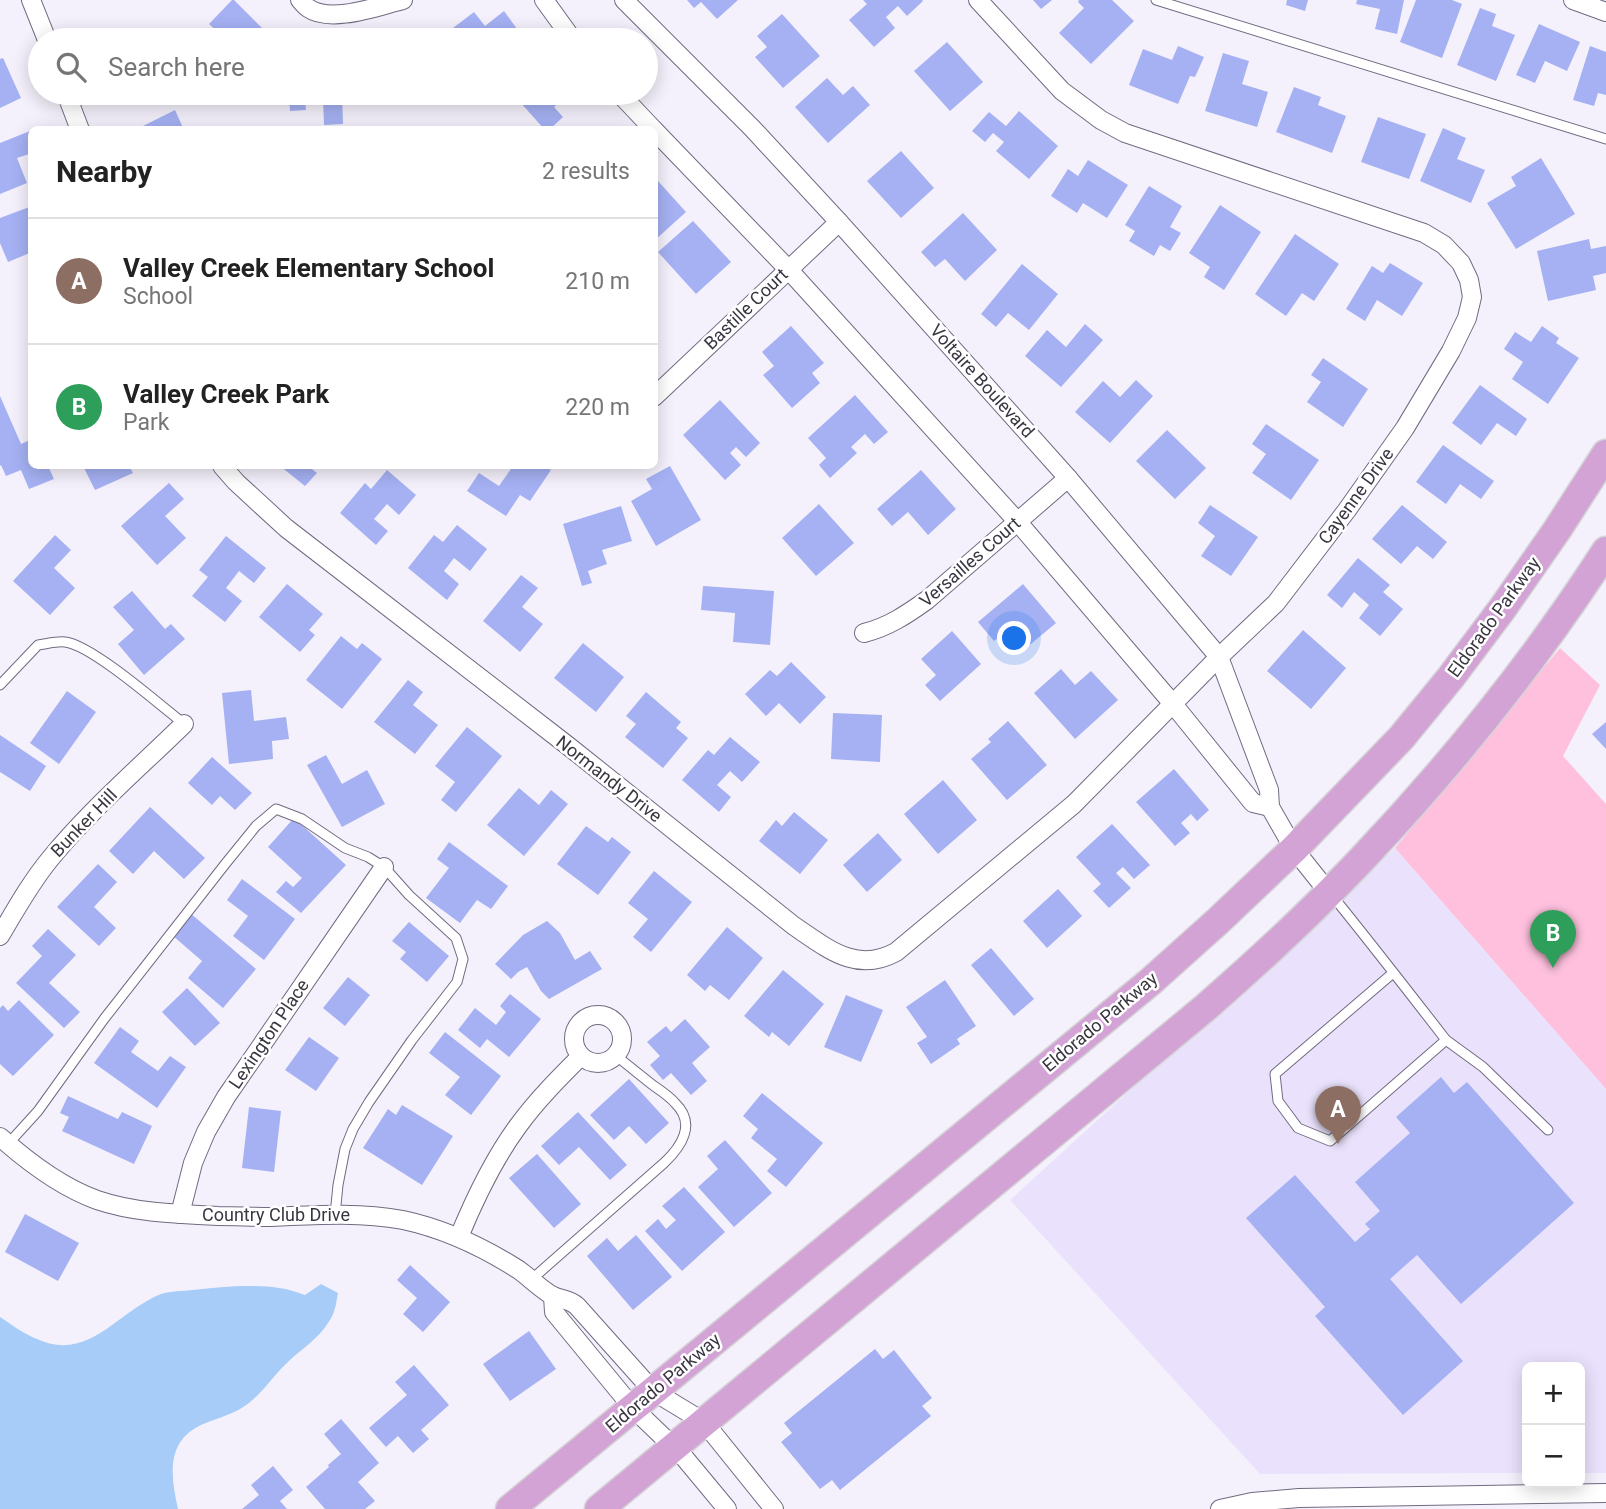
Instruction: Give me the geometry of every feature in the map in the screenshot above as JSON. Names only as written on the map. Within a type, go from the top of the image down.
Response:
[{"type":"main road","name":"Eldorado Parkway","points":[[510,1509],[1150,982],[1294,849],[1401,738],[1451,677],[1557,530],[1606,454]]},
{"type":"main road","points":[[599,1509],[1260,960],[1398,821],[1461,748],[1529,661],[1606,551]]},
{"type":"street","points":[[31,0],[42,28]]},
{"type":"street","points":[[300,0],[309,9],[322,14],[339,14],[403,0]]},
{"type":"street","points":[[544,0],[564,28]]},
{"type":"street","name":"Voltaire Boulevard","points":[[624,0],[652,28]]},
{"type":"street","name":"Cayenne Drive","points":[[978,0],[1062,91],[1101,120],[1125,133],[1424,233],[1444,245],[1461,263],[1469,280],[1472,297],[1451,351],[1405,428],[1276,603],[1074,804],[1011,856]]},
{"type":"street","points":[[1573,0],[1606,12]]},
{"type":"street","name":"Voltaire Boulevard","points":[[658,34],[752,128],[839,222],[1068,478],[1219,657],[1269,790],[1270,807],[1294,849],[1329,893]]},
{"type":"street","points":[[71,105],[78,126]]},
{"type":"street","name":"Voltaire Boulevard","points":[[630,105],[650,126]]},
{"type":"street","name":"Voltaire Boulevard","points":[[658,134],[788,269],[1017,521],[1173,704],[1253,803],[1270,807]]},
{"type":"street","name":"Bastille Court","points":[[658,393],[839,222]]},
{"type":"street","name":"Normandy Drive","points":[[225,469],[286,528],[567,745],[794,926],[827,948],[852,960],[867,962],[883,959],[896,952],[1011,856]]},
{"type":"street","name":"Versailles Court","points":[[863,633],[883,628],[927,600],[1068,478]]},
{"type":"street","name":"Bunker Hill","points":[[0,936],[48,861],[184,724]]},
{"type":"street","name":"Lexington Place","points":[[180,1214],[193,1163],[206,1132],[226,1097],[384,867]]},
{"type":"street","points":[[598,1015],[614,1020],[621,1030],[622,1043],[615,1055],[607,1062],[598,1063],[580,1056],[575,1045],[576,1030],[583,1020],[598,1015]]},
{"type":"street","points":[[459,1237],[507,1142],[543,1094],[580,1056]]},
{"type":"street","name":"Country Club Drive","points":[[4,1140],[25,1159],[69,1186],[96,1199],[124,1207],[180,1214],[262,1217],[335,1214],[401,1220],[428,1226],[480,1247],[532,1279],[553,1296],[571,1300],[577,1306],[674,1447],[727,1509]]},
{"type":"street","name":"Country Club Drive","points":[[553,1296],[554,1312],[643,1399],[704,1422],[774,1509]]},
{"type":"street","points":[[1220,1509],[1252,1502],[1299,1498],[1536,1501],[1606,1493]]},
{"type":"lane","points":[[1156,0],[1606,139]]},
{"type":"lane","points":[[0,685],[38,645],[66,642],[86,650],[184,724]]},
{"type":"lane","points":[[4,1140],[38,1111],[104,1019],[256,826],[275,809],[302,819],[345,848],[368,856],[384,867],[409,895],[456,938],[463,959],[457,982],[412,1040],[353,1129],[345,1149],[335,1214]]},
{"type":"lane","points":[[1329,893],[1446,1040],[1483,1067],[1548,1130]]},
{"type":"lane","points":[[1393,973],[1275,1074],[1279,1101],[1298,1128],[1330,1141],[1446,1040]]},
{"type":"lane","points":[[532,1279],[664,1163],[682,1142],[686,1128],[680,1107],[615,1055]]},
{"type":"shaded area","points":[[1560,648],[1600,685],[1563,756],[1606,804],[1606,1089],[1395,848]]},
{"type":"shaded area","points":[[1395,848],[1606,1089],[1606,1473],[1585,1473],[1585,1362],[1522,1362],[1522,1473],[1260,1474],[1010,1200]]},
{"type":"water","points":[[321,1284],[338,1293],[332,1316],[320,1334],[247,1404],[231,1414],[201,1425],[181,1441],[173,1461],[178,1509],[0,1509],[0,1317],[37,1339],[55,1345],[72,1344],[102,1332],[145,1302],[165,1293],[258,1286],[282,1288],[305,1295]]},
{"type":"building","points":[[234,0],[262,28],[213,28],[209,24]]},
{"type":"building","points":[[687,0],[738,0],[717,19],[701,2],[694,8]]},
{"type":"building","points":[[863,0],[923,1],[907,16],[898,6],[886,17],[895,28],[874,47],[849,20],[867,4]]},
{"type":"building","points":[[1033,0],[1052,0],[1041,9]]},
{"type":"building","points":[[1079,0],[1112,0],[1134,21],[1091,64],[1059,33],[1084,8]]},
{"type":"building","points":[[1287,0],[1308,0],[1305,11],[1286,5]]},
{"type":"building","points":[[1357,0],[1404,0],[1397,34],[1375,29],[1380,9],[1356,4]]},
{"type":"building","points":[[1416,0],[1452,0],[1462,4],[1442,58],[1400,42]]},
{"type":"building","points":[[1480,8],[1496,14],[1492,26],[1515,35],[1496,81],[1457,65]]},
{"type":"building","points":[[504,11],[516,28],[453,28],[474,12],[485,26]]},
{"type":"building","points":[[782,14],[820,56],[783,88],[755,57],[767,47],[757,36]]},
{"type":"building","points":[[1539,24],[1580,42],[1567,71],[1545,61],[1535,83],[1516,75]]},
{"type":"building","points":[[947,42],[983,82],[950,111],[914,71]]},
{"type":"building","points":[[1178,46],[1204,57],[1195,77],[1190,76],[1178,104],[1129,85],[1143,49],[1172,60]]},
{"type":"building","points":[[1590,46],[1606,52],[1606,95],[1598,93],[1594,106],[1573,100]]},
{"type":"building","points":[[1223,53],[1249,61],[1242,84],[1268,92],[1257,127],[1205,111]]},
{"type":"building","points":[[3,58],[21,98],[0,108],[0,59]]},
{"type":"building","points":[[827,78],[843,95],[853,86],[870,105],[828,143],[795,107]]},
{"type":"building","points":[[1294,87],[1321,97],[1318,105],[1346,116],[1332,153],[1276,132]]},
{"type":"building","points":[[290,105],[306,105],[306,110],[290,111]]},
{"type":"building","points":[[323,105],[342,105],[343,124],[324,125]]},
{"type":"building","points":[[523,105],[556,105],[554,107],[563,117],[553,126],[541,126]]},
{"type":"building","points":[[175,110],[182,126],[143,126]]},
{"type":"building","points":[[1019,111],[1058,146],[1029,179],[996,151],[1004,142],[993,133],[985,142],[972,131],[989,112],[1006,126]]},
{"type":"building","points":[[1378,117],[1426,134],[1409,179],[1361,162]]},
{"type":"building","points":[[1443,128],[1466,138],[1457,159],[1485,170],[1471,203],[1420,181]]},
{"type":"building","points":[[28,132],[28,154],[17,158],[27,183],[0,194],[0,143]]},
{"type":"building","points":[[901,151],[934,188],[901,218],[867,181]]},
{"type":"building","points":[[1541,158],[1575,214],[1516,249],[1487,203],[1516,186],[1511,177]]},
{"type":"building","points":[[1088,160],[1128,185],[1107,218],[1083,203],[1077,213],[1051,196],[1068,169],[1078,176]]},
{"type":"building","points":[[658,181],[686,212],[658,237]]},
{"type":"building","points":[[1149,186],[1182,206],[1170,227],[1181,233],[1170,251],[1160,245],[1154,256],[1129,241],[1135,231],[1125,225]]},
{"type":"building","points":[[1220,205],[1261,232],[1224,290],[1204,277],[1210,267],[1189,253]]},
{"type":"building","points":[[28,208],[28,254],[8,262],[0,243],[0,218]]},
{"type":"building","points":[[963,213],[997,250],[965,281],[945,259],[935,267],[921,252]]},
{"type":"building","points":[[693,221],[731,262],[696,294],[658,252]]},
{"type":"building","points":[[1295,234],[1339,264],[1314,301],[1302,293],[1286,316],[1255,294]]},
{"type":"building","points":[[1589,239],[1591,249],[1606,246],[1606,273],[1593,276],[1596,290],[1548,301],[1537,251]]},
{"type":"building","points":[[1390,263],[1423,283],[1402,316],[1377,300],[1365,321],[1346,309],[1372,266],[1383,273]]},
{"type":"building","points":[[1022,264],[1058,294],[1029,330],[1008,313],[996,327],[981,314]]},
{"type":"building","points":[[1085,324],[1103,340],[1061,387],[1025,356],[1047,330],[1066,347]]},
{"type":"building","points":[[791,326],[824,363],[812,373],[820,383],[792,408],[763,375],[774,366],[762,352]]},
{"type":"building","points":[[1542,326],[1559,338],[1556,343],[1579,358],[1548,404],[1512,379],[1523,362],[1504,349],[1515,332],[1531,342]]},
{"type":"building","points":[[1323,358],[1368,389],[1343,427],[1307,402],[1321,382],[1311,375]]},
{"type":"building","points":[[1136,380],[1153,396],[1110,443],[1075,412],[1103,381],[1120,397]]},
{"type":"building","points":[[1480,385],[1527,419],[1516,436],[1497,423],[1481,445],[1452,423]]},
{"type":"building","points":[[855,395],[888,432],[874,444],[865,434],[851,447],[857,453],[830,478],[819,465],[826,458],[808,438]]},
{"type":"building","points":[[0,396],[21,444],[28,441],[28,469],[49,469],[54,479],[29,489],[21,470],[6,476],[0,466]]},
{"type":"building","points":[[720,400],[760,443],[746,457],[736,447],[730,453],[741,465],[725,480],[683,435]]},
{"type":"building","points":[[1266,424],[1319,460],[1291,500],[1252,473],[1266,454],[1252,444]]},
{"type":"building","points":[[1167,430],[1206,468],[1175,499],[1136,461]]},
{"type":"building","points":[[1443,445],[1494,481],[1481,499],[1460,484],[1446,504],[1416,482]]},
{"type":"building","points":[[670,466],[701,520],[656,546],[631,501],[652,489],[646,479]]},
{"type":"building","points":[[84,469],[131,469],[133,473],[95,490]]},
{"type":"building","points":[[284,469],[312,469],[317,473],[305,486]]},
{"type":"building","points":[[511,469],[551,470],[530,501],[520,495],[506,516],[467,491],[479,473],[499,486]]},
{"type":"building","points":[[387,470],[416,495],[399,515],[387,504],[374,519],[388,531],[376,545],[340,513],[365,483],[371,489]]},
{"type":"building","points":[[921,470],[956,509],[928,535],[908,512],[892,526],[877,509]]},
{"type":"building","points":[[169,483],[184,499],[165,516],[186,538],[157,565],[121,526]]},
{"type":"building","points":[[819,504],[854,543],[816,576],[782,538]]},
{"type":"building","points":[[1210,505],[1258,537],[1231,576],[1201,556],[1215,536],[1198,523]]},
{"type":"building","points":[[1402,505],[1447,542],[1433,559],[1417,546],[1401,564],[1372,539]]},
{"type":"building","points":[[621,506],[632,541],[602,550],[607,564],[588,571],[592,583],[582,586],[563,524]]},
{"type":"building","points":[[457,525],[487,549],[470,571],[454,558],[444,571],[459,584],[447,600],[408,568],[434,535],[443,542]]},
{"type":"building","points":[[55,535],[71,550],[54,568],[75,588],[50,615],[13,581]]},
{"type":"building","points":[[226,536],[266,568],[254,583],[239,571],[226,588],[242,601],[225,622],[192,596],[208,577],[199,570]]},
{"type":"building","points":[[1358,558],[1390,585],[1383,592],[1403,609],[1380,636],[1359,618],[1369,605],[1354,592],[1342,608],[1327,595]]},
{"type":"building","points":[[521,575],[538,588],[522,607],[543,624],[520,652],[483,621]]},
{"type":"building","points":[[287,584],[323,614],[309,630],[315,635],[300,652],[259,617]]},
{"type":"building","points":[[1023,584],[1056,623],[1020,653],[1003,634],[994,641],[978,622]]},
{"type":"building","points":[[703,586],[774,591],[770,645],[733,642],[735,613],[701,610]]},
{"type":"building","points":[[132,591],[165,629],[171,624],[185,639],[144,675],[118,644],[134,630],[113,607]]},
{"type":"building","points":[[1303,630],[1346,668],[1311,709],[1267,671]]},
{"type":"building","points":[[952,631],[981,664],[940,701],[925,685],[936,675],[921,659]]},
{"type":"building","points":[[341,636],[357,649],[362,643],[382,659],[342,709],[306,680]]},
{"type":"building","points":[[583,643],[624,677],[596,712],[554,678]]},
{"type":"building","points":[[791,662],[826,697],[800,724],[779,703],[766,716],[745,694],[770,670],[777,676]]},
{"type":"building","points":[[1061,669],[1075,685],[1091,671],[1118,700],[1075,739],[1034,693]]},
{"type":"building","points":[[408,680],[423,692],[413,705],[438,725],[415,754],[374,722]]},
{"type":"building","points":[[251,690],[254,721],[286,717],[289,739],[272,741],[273,759],[229,764],[222,693]]},
{"type":"building","points":[[67,691],[96,712],[59,764],[30,743]]},
{"type":"building","points":[[646,692],[681,722],[676,728],[688,738],[663,768],[625,737],[636,724],[626,716]]},
{"type":"building","points":[[833,713],[882,715],[880,762],[831,759]]},
{"type":"building","points":[[1008,721],[1047,765],[1007,800],[971,759],[991,742],[988,739]]},
{"type":"building","points":[[1606,722],[1606,749],[1592,734]]},
{"type":"building","points":[[467,727],[502,756],[456,812],[441,800],[455,782],[435,766]]},
{"type":"building","points":[[0,735],[46,766],[30,791],[0,772]]},
{"type":"building","points":[[730,737],[760,762],[742,782],[730,771],[717,785],[731,797],[719,812],[682,780],[708,750],[714,755]]},
{"type":"building","points":[[326,755],[342,784],[367,770],[385,804],[342,827],[307,765]]},
{"type":"building","points":[[212,757],[252,793],[235,810],[220,796],[212,805],[188,783]]},
{"type":"building","points":[[1174,769],[1209,810],[1197,821],[1191,814],[1181,823],[1190,833],[1175,846],[1136,802]]},
{"type":"building","points":[[943,780],[977,820],[938,854],[904,814]]},
{"type":"building","points":[[519,788],[539,805],[551,790],[568,804],[524,856],[487,825]]},
{"type":"building","points":[[150,807],[205,858],[184,879],[154,851],[133,874],[109,851]]},
{"type":"building","points":[[794,812],[828,840],[800,874],[759,841],[776,820],[782,826]]},
{"type":"building","points":[[294,818],[346,865],[301,913],[276,892],[286,881],[293,887],[302,878],[268,847]]},
{"type":"building","points":[[1112,824],[1150,865],[1134,879],[1123,867],[1116,873],[1131,888],[1109,908],[1093,891],[1101,884],[1076,857]]},
{"type":"building","points":[[586,826],[608,842],[612,837],[631,852],[598,895],[557,864]]},
{"type":"building","points":[[878,833],[902,860],[867,892],[843,865]]},
{"type":"building","points":[[449,842],[508,886],[491,909],[477,900],[460,923],[426,898],[449,868],[437,859]]},
{"type":"building","points":[[98,864],[117,882],[94,907],[116,928],[99,946],[57,907]]},
{"type":"building","points":[[654,871],[692,902],[651,952],[633,937],[648,919],[628,903]]},
{"type":"building","points":[[242,879],[295,919],[264,960],[233,936],[248,916],[227,900]]},
{"type":"building","points":[[1058,889],[1082,916],[1047,948],[1023,921]]},
{"type":"building","points":[[190,913],[256,969],[223,1008],[188,978],[202,961],[172,935]]},
{"type":"building","points":[[547,921],[560,933],[575,960],[590,951],[602,969],[549,999],[527,967],[511,979],[495,964],[523,935]]},
{"type":"building","points":[[409,922],[449,956],[427,982],[400,959],[406,952],[392,941]]},
{"type":"building","points":[[727,927],[763,958],[729,1000],[710,985],[705,991],[687,975]]},
{"type":"building","points":[[48,929],[76,955],[49,983],[80,1012],[64,1028],[16,983],[42,956],[32,946]]},
{"type":"building","points":[[991,948],[1034,999],[1014,1016],[971,965]]},
{"type":"building","points":[[783,970],[824,1004],[789,1046],[772,1032],[769,1037],[744,1016]]},
{"type":"building","points":[[348,977],[370,995],[345,1026],[323,1008]]},
{"type":"building","points":[[945,980],[976,1026],[957,1039],[960,1044],[931,1064],[917,1043],[927,1037],[906,1007]]},
{"type":"building","points":[[187,988],[220,1023],[195,1046],[162,1012]]},
{"type":"building","points":[[510,994],[541,1019],[509,1057],[487,1039],[480,1048],[458,1030],[475,1008],[496,1025],[506,1012],[500,1006]]},
{"type":"building","points":[[846,995],[883,1010],[861,1062],[824,1047]]},
{"type":"building","points":[[19,1000],[54,1035],[13,1076],[0,1064],[0,1008],[3,1005],[8,1011]]},
{"type":"building","points":[[685,1019],[710,1047],[692,1063],[707,1081],[691,1095],[671,1073],[663,1080],[650,1065],[660,1056],[647,1042],[666,1026],[671,1032]]},
{"type":"building","points":[[120,1027],[139,1041],[131,1052],[158,1071],[170,1056],[186,1067],[157,1108],[94,1063]]},
{"type":"building","points":[[445,1032],[501,1076],[471,1115],[445,1095],[460,1077],[429,1053]]},
{"type":"building","points":[[309,1037],[339,1058],[316,1091],[285,1070]]},
{"type":"building","points":[[1441,1077],[1454,1093],[1467,1082],[1574,1203],[1461,1304],[1417,1255],[1390,1279],[1463,1361],[1403,1415],[1315,1316],[1325,1307],[1246,1218],[1295,1175],[1355,1242],[1370,1229],[1365,1224],[1380,1211],[1355,1182],[1410,1133],[1396,1117]]},
{"type":"building","points":[[629,1079],[669,1123],[646,1144],[629,1126],[614,1140],[590,1115]]},
{"type":"building","points":[[762,1093],[823,1143],[786,1187],[767,1171],[777,1159],[751,1138],[758,1129],[743,1116]]},
{"type":"building","points":[[68,1096],[118,1119],[122,1112],[152,1126],[134,1164],[62,1131],[69,1117],[60,1113]]},
{"type":"building","points":[[402,1105],[453,1136],[422,1185],[363,1148],[388,1109],[396,1115]]},
{"type":"building","points":[[249,1107],[281,1111],[274,1172],[242,1168]]},
{"type":"building","points":[[578,1112],[627,1165],[610,1180],[579,1147],[559,1165],[541,1146]]},
{"type":"building","points":[[725,1140],[772,1193],[734,1227],[698,1187],[718,1169],[707,1156]]},
{"type":"building","points":[[537,1154],[581,1204],[554,1228],[509,1178]]},
{"type":"building","points":[[684,1187],[725,1232],[682,1271],[645,1231],[658,1219],[666,1229],[676,1220],[662,1206]]},
{"type":"building","points":[[25,1214],[79,1243],[58,1281],[5,1252]]},
{"type":"building","points":[[636,1235],[672,1277],[633,1310],[587,1256],[607,1238],[618,1251]]},
{"type":"building","points":[[410,1265],[450,1302],[423,1332],[403,1314],[417,1298],[397,1280]]},
{"type":"building","points":[[529,1331],[556,1369],[510,1401],[483,1364]]},
{"type":"building","points":[[875,1349],[883,1359],[894,1350],[932,1398],[922,1406],[931,1416],[840,1490],[832,1480],[820,1489],[781,1442],[792,1433],[784,1423]]},
{"type":"building","points":[[414,1365],[449,1405],[421,1430],[429,1439],[413,1453],[398,1436],[386,1447],[369,1428],[407,1395],[395,1382]]},
{"type":"building","points":[[341,1419],[379,1463],[358,1482],[375,1501],[365,1509],[325,1509],[306,1487],[341,1454],[324,1434]]},
{"type":"building","points":[[273,1466],[293,1490],[280,1501],[287,1509],[242,1509],[259,1495],[251,1485]]},
{"type":"place","name":"Valley Creek Park","points":[[1553,968]]},
{"type":"place","name":"Valley Creek Elementary School","points":[[1338,1144]]}]
